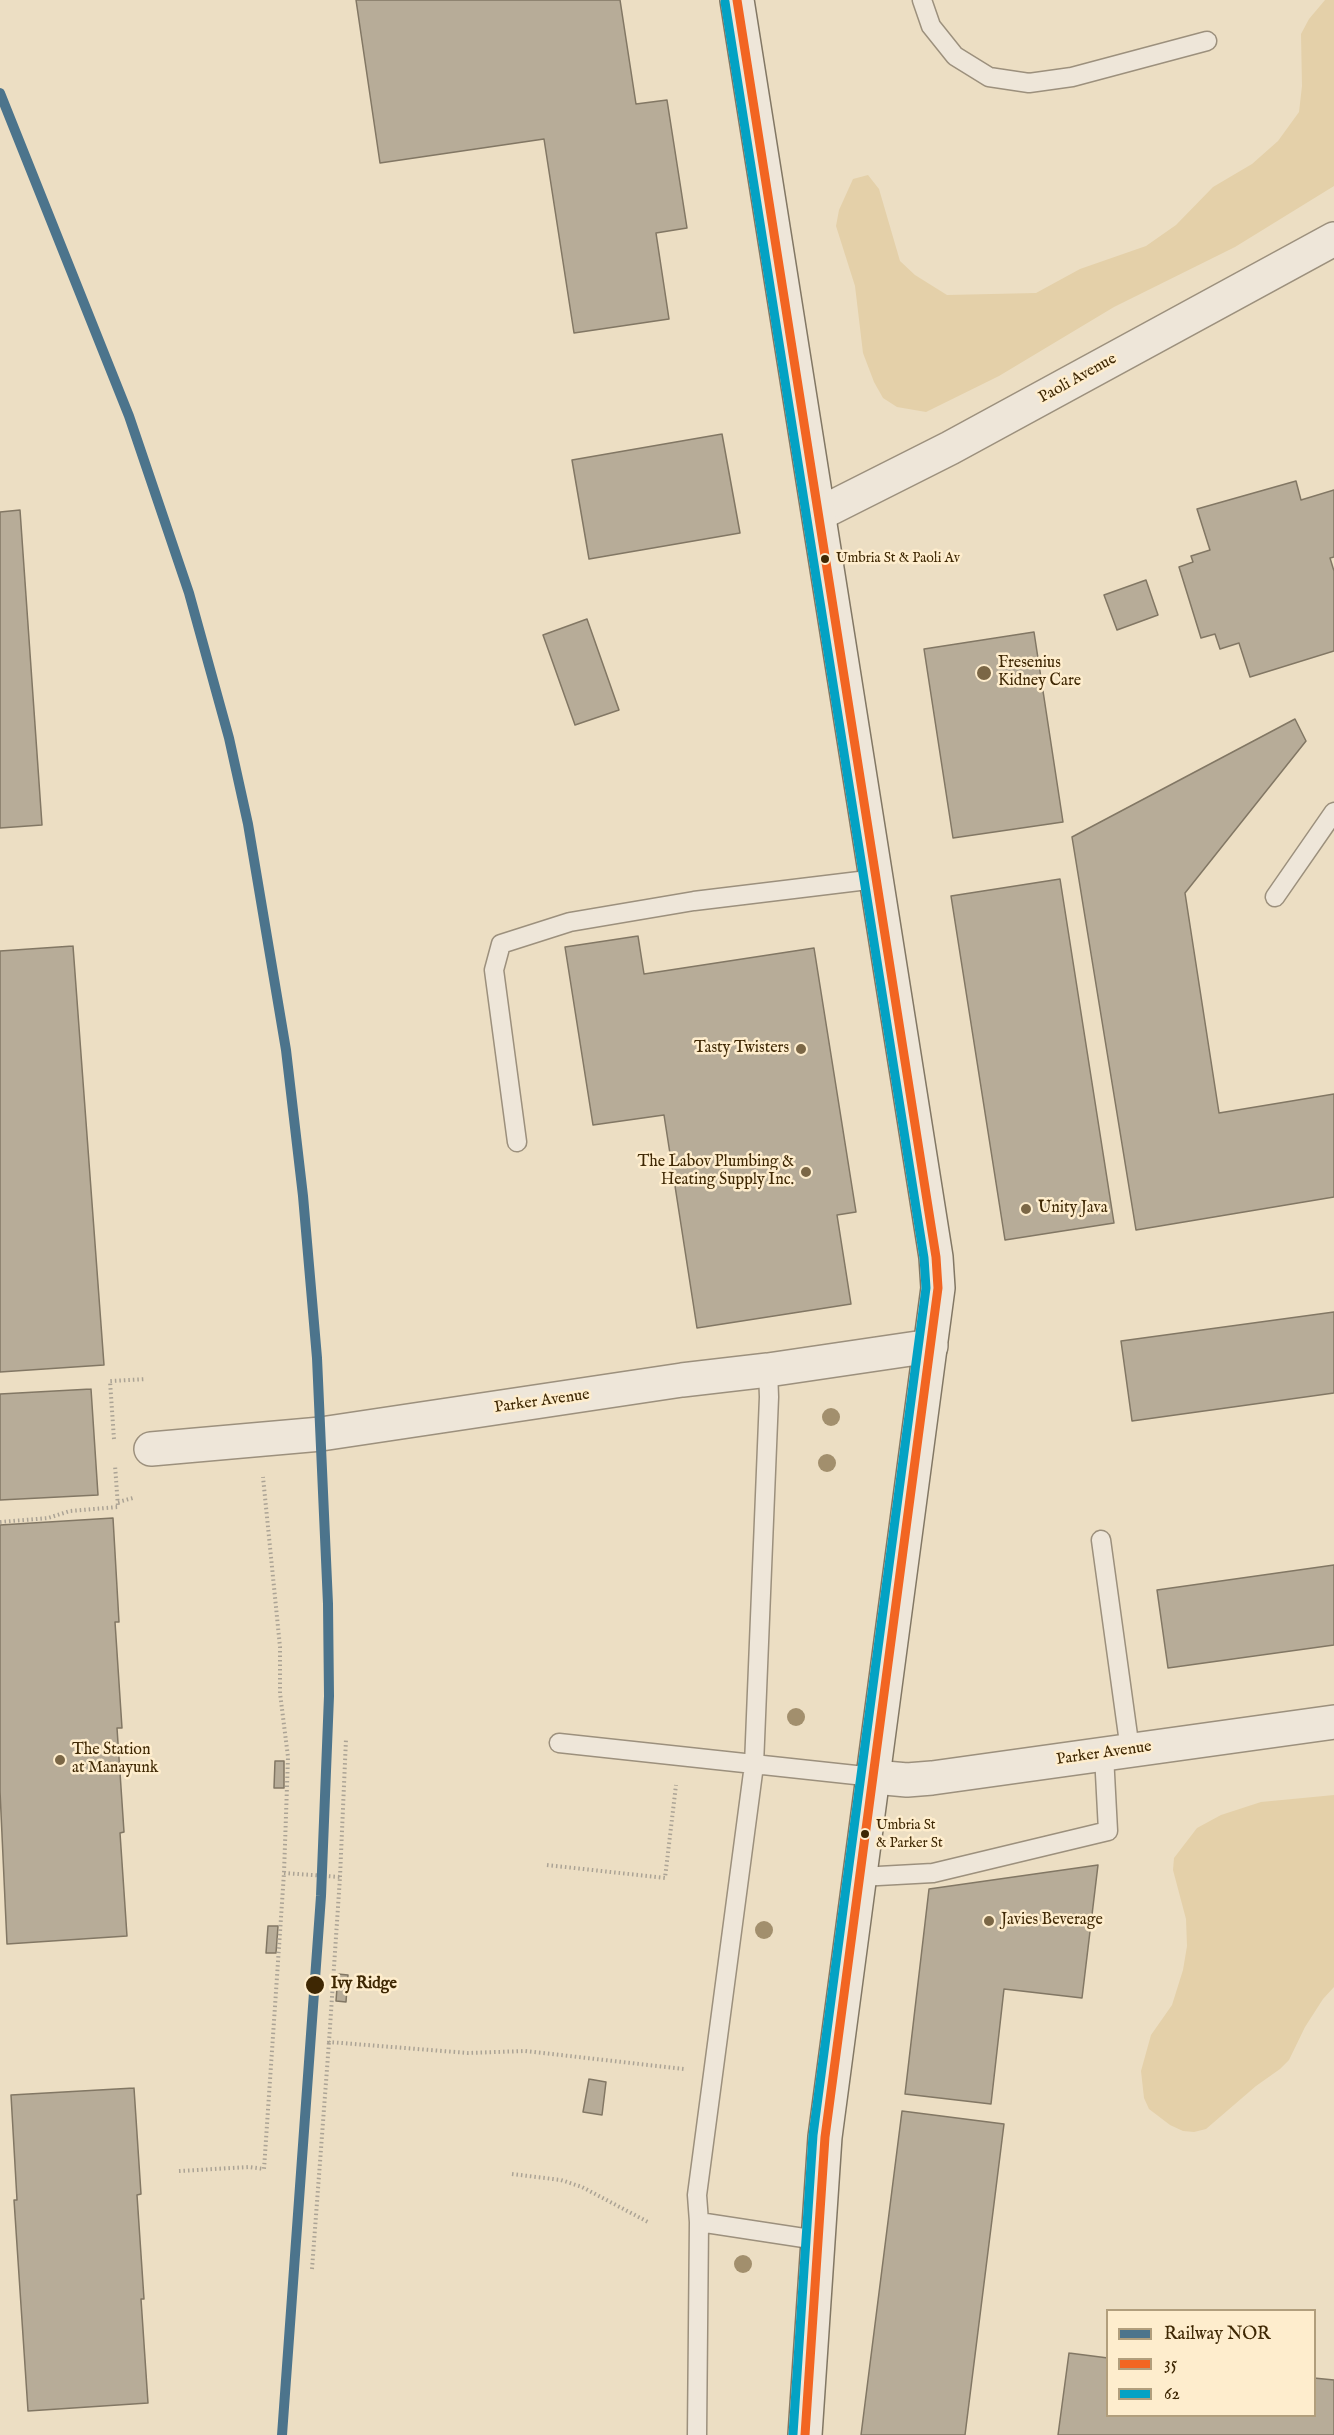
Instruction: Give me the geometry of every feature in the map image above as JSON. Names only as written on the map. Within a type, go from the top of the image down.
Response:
[{"type":"main road","points":[[737,0],[936,1257],[938,1288],[825,2137],[805,2435]]},
{"type":"main road","name":"Paoli Avenue","points":[[819,514],[950,448],[1334,239]]},
{"type":"main road","name":"Parker Avenue","points":[[151,1449],[321,1434],[682,1380],[931,1346]]},
{"type":"main road","name":"Parker Avenue","points":[[874,1777],[908,1780],[932,1778],[1334,1722]]},
{"type":"lane","points":[[922,0],[931,26],[955,56],[989,77],[1029,83],[1072,77],[1207,41]]},
{"type":"lane","points":[[1275,897],[1334,812]]},
{"type":"lane","points":[[517,1142],[494,970],[501,944],[570,922],[694,901],[876,879]]},
{"type":"lane","points":[[697,2435],[699,2222],[697,2195],[754,1765],[769,1397],[768,1370]]},
{"type":"lane","points":[[860,1877],[933,1873],[1108,1831],[1117,1752],[1101,1540]]},
{"type":"lane","points":[[559,1743],[874,1777]]},
{"type":"lane","points":[[699,2222],[818,2240]]},
{"type":"path","points":[[114,1447],[110,1381],[146,1379]]},
{"type":"path","points":[[0,1522],[48,1518],[70,1511],[118,1507],[115,1458]]},
{"type":"path","points":[[179,2171],[249,2167],[264,2169],[284,1873],[288,1757],[280,1693],[280,1647],[262,1469]]},
{"type":"path","points":[[118,1502],[133,1498]]},
{"type":"path","points":[[312,2269],[340,1877],[346,1739]]},
{"type":"path","points":[[547,1865],[665,1878],[680,1756]]},
{"type":"path","points":[[284,1873],[340,1877]]},
{"type":"path","points":[[329,2042],[468,2053],[525,2051],[671,2067]]},
{"type":"path","points":[[512,2174],[561,2180],[582,2187],[648,2222]]},
{"type":"shaded area","points":[[1325,0],[1334,0],[1334,186],[1235,247],[1114,307],[999,376],[926,412],[897,407],[883,398],[863,353],[855,286],[836,226],[839,210],[853,179],[868,175],[879,189],[900,261],[915,275],[947,295],[1036,293],[1080,269],[1146,246],[1176,225],[1213,187],[1252,164],[1278,141],[1299,112],[1302,86],[1301,34],[1309,19]]},
{"type":"shaded area","points":[[1334,1795],[1334,1987],[1323,1999],[1305,2027],[1289,2060],[1280,2069],[1256,2086],[1206,2129],[1194,2132],[1183,2131],[1170,2125],[1149,2109],[1144,2098],[1141,2071],[1151,2035],[1172,2005],[1183,1970],[1187,1946],[1186,1919],[1173,1870],[1174,1858],[1197,1828],[1221,1815],[1261,1802]]},
{"type":"building","points":[[356,0],[620,0],[636,104],[667,100],[687,228],[656,233],[669,319],[574,333],[544,139],[380,163]]},
{"type":"building","points":[[722,434],[740,533],[589,559],[572,460]]},
{"type":"building","points":[[1296,481],[1301,500],[1334,490],[1334,557],[1330,558],[1334,571],[1334,651],[1250,677],[1239,643],[1220,649],[1215,634],[1201,638],[1179,567],[1193,562],[1191,556],[1210,550],[1197,509]]},
{"type":"building","points":[[20,510],[42,825],[0,828],[0,512]]},
{"type":"building","points":[[1146,580],[1158,615],[1117,630],[1104,595]]},
{"type":"building","points":[[587,619],[619,710],[575,725],[543,635]]},
{"type":"building","points":[[1034,632],[1063,822],[953,838],[924,649]]},
{"type":"building","points":[[1295,719],[1306,741],[1185,893],[1219,1113],[1334,1094],[1334,1197],[1136,1230],[1072,837]]},
{"type":"building","points":[[1060,879],[1114,1223],[1005,1240],[951,896]]},
{"type":"building","points":[[638,936],[644,974],[814,948],[856,1212],[837,1215],[851,1304],[697,1328],[664,1115],[593,1125],[565,947]]},
{"type":"building","points":[[73,946],[104,1365],[0,1372],[0,951]]},
{"type":"building","points":[[1334,1312],[1334,1393],[1132,1421],[1121,1341]]},
{"type":"building","points":[[91,1389],[98,1495],[0,1500],[0,1394]]},
{"type":"building","name":"The Station at Manayunk","points":[[113,1518],[119,1622],[115,1622],[122,1728],[117,1728],[124,1832],[120,1833],[127,1936],[7,1944],[0,1791],[0,1525]]},
{"type":"building","points":[[1334,1565],[1334,1645],[1168,1668],[1157,1590]]},
{"type":"building","points":[[275,1761],[284,1761],[284,1788],[274,1788]]},
{"type":"building","points":[[1098,1865],[1082,1998],[1004,1989],[991,2104],[905,2094],[929,1889]]},
{"type":"building","points":[[268,1926],[278,1926],[276,1953],[266,1953]]},
{"type":"building","points":[[338,1974],[348,1975],[346,2002],[336,2001]]},
{"type":"building","points":[[589,2079],[606,2082],[602,2115],[583,2112]]},
{"type":"building","points":[[134,2088],[141,2194],[137,2195],[144,2299],[141,2299],[148,2403],[28,2411],[14,2200],[17,2200],[11,2095]]},
{"type":"building","points":[[902,2111],[1004,2124],[965,2435],[861,2435]]},
{"type":"building","points":[[1069,2353],[1106,2358],[1106,2417],[1316,2417],[1316,2378],[1334,2380],[1334,2435],[1058,2435]]},
{"type":"rail line","name":"NOR","points":[[0,93],[129,416],[189,593],[229,738],[248,824],[286,1050],[303,1196],[317,1358],[328,1604],[329,1696],[321,1896],[282,2435]]},
{"type":"transit line","name":"35","points":[[737,0],[936,1257],[938,1288],[825,2137],[805,2435]]},
{"type":"transit line","name":"62","points":[[725,2],[924,1258],[926,1288],[813,2135],[793,2434]]},
{"type":"place","name":"Umbria St & Paoli Av","points":[[825,559]]},
{"type":"place","name":"Fresenius Kidney Care","points":[[984,673]]},
{"type":"place","name":"Tasty Twisters","points":[[801,1049]]},
{"type":"place","name":"The Labov Plumbing & Heating Supply Inc.","points":[[806,1172]]},
{"type":"place","name":"Unity Java","points":[[1026,1209]]},
{"type":"place","name":"The Station at Manayunk","points":[[60,1760]]},
{"type":"place","name":"Umbria St & Parker St","points":[[865,1834]]},
{"type":"place","name":"Javies Beverage","points":[[989,1921]]},
{"type":"place","name":"Ivy Ridge","points":[[315,1985]]}]
